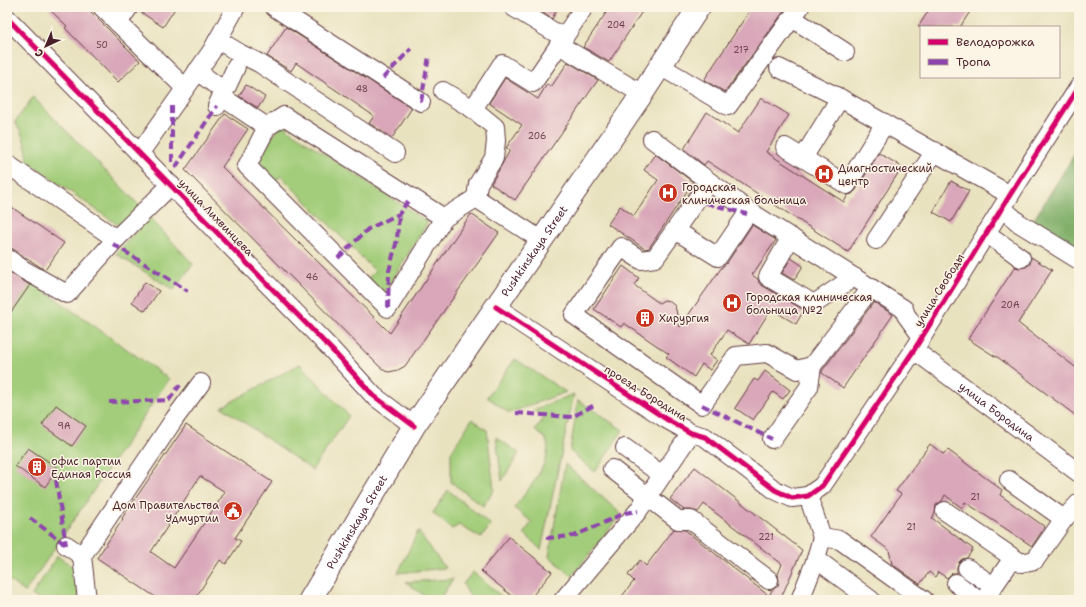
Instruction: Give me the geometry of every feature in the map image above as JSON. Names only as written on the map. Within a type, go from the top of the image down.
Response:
[{"type":"main road","name":"Pushkinskaya Street","points":[[310,600],[414,426],[475,335],[496,307],[642,94],[699,7]]},
{"type":"street","points":[[102,7],[184,87]]},
{"type":"street","points":[[118,23],[129,7]]},
{"type":"street","points":[[139,154],[184,87],[211,52],[236,7]]},
{"type":"street","points":[[274,7],[421,102]]},
{"type":"street","points":[[473,109],[502,64],[533,83],[584,7]]},
{"type":"street","points":[[523,10],[562,41],[642,94]]},
{"type":"street","points":[[660,66],[728,106],[796,13],[845,52]]},
{"type":"street","name":"улица Лихвинцева","points":[[7,18],[332,350],[374,396],[414,426]]},
{"type":"street","points":[[218,40],[258,63],[395,153]]},
{"type":"street","points":[[220,99],[236,67]]},
{"type":"street","points":[[779,68],[840,98],[935,151],[1006,201],[1019,223],[1079,260]]},
{"type":"street","points":[[197,71],[220,99]]},
{"type":"street","name":"улица Свободы","points":[[808,496],[822,486],[918,344],[1006,201],[1079,87]]},
{"type":"street","points":[[443,91],[473,109],[495,127],[496,141],[494,158],[478,184],[476,198],[444,218],[388,308],[248,166],[267,127],[284,116],[444,218]]},
{"type":"street","points":[[220,99],[222,97],[267,127]]},
{"type":"street","points":[[803,158],[840,98]]},
{"type":"street","points":[[785,147],[847,185],[885,123]]},
{"type":"street","name":"улица Бородина","points":[[652,139],[749,211],[904,309],[918,344],[1079,473]]},
{"type":"street","points":[[876,240],[935,151]]},
{"type":"street","points":[[7,164],[116,239]]},
{"type":"street","points":[[709,182],[655,258],[641,260],[621,247],[574,315],[702,405],[736,356],[767,353],[797,370],[812,366]]},
{"type":"street","points":[[7,258],[24,270],[67,294],[116,239],[171,185]]},
{"type":"street","points":[[476,198],[541,240]]},
{"type":"street","points":[[675,230],[718,257],[749,211]]},
{"type":"street","points":[[986,233],[1021,258]]},
{"type":"street","points":[[791,237],[768,277],[814,304],[854,277]]},
{"type":"street","points":[[772,439],[809,387],[812,366],[871,288]]},
{"type":"street","name":"проезд Бородина","points":[[496,307],[666,419],[691,433],[705,437],[775,490],[792,498],[808,496]]},
{"type":"street","points":[[87,600],[82,556],[175,418],[201,383]]},
{"type":"street","points":[[563,600],[638,511],[691,433]]},
{"type":"street","points":[[625,448],[662,475]]},
{"type":"street","points":[[612,469],[678,520],[691,520],[769,580]]},
{"type":"street","points":[[1009,480],[1064,519]]},
{"type":"street","points":[[800,600],[816,559],[822,537],[808,496]]},
{"type":"street","points":[[945,511],[1021,563],[1035,560],[1064,519],[1079,503]]},
{"type":"street","points":[[822,537],[840,540],[924,600]]},
{"type":"street","points":[[66,545],[82,556]]},
{"type":"street","points":[[967,568],[988,593],[1013,558]]},
{"type":"street","points":[[816,559],[871,600]]},
{"type":"street","points":[[956,583],[978,600]]},
{"type":"green space","points":[[33,97],[140,206],[121,227],[28,162],[24,141],[15,122]]},
{"type":"green space","points":[[283,120],[291,122],[287,129],[428,222],[384,293],[368,278],[375,271],[281,176],[273,183],[259,159]]},
{"type":"green space","points":[[1079,147],[1079,248],[1033,221]]},
{"type":"green space","points":[[149,217],[193,264],[174,290],[116,254]]},
{"type":"green space","points":[[32,282],[169,379],[25,592],[7,579],[7,318]]},
{"type":"green space","points":[[515,359],[566,392],[509,413],[487,397]]},
{"type":"green space","points":[[300,364],[349,416],[312,470],[222,407]]},
{"type":"green space","points":[[574,394],[541,550],[524,533],[532,522],[514,508],[532,485],[547,455],[548,446],[545,438],[535,430],[544,418],[533,410]]},
{"type":"green space","points":[[578,400],[623,430],[595,472],[570,451]]},
{"type":"green space","points":[[472,419],[487,430],[494,490],[483,506],[451,482],[451,452]]},
{"type":"green space","points":[[496,437],[519,453],[502,481]]},
{"type":"green space","points":[[565,464],[621,514],[572,576],[549,556]]},
{"type":"green space","points":[[448,490],[491,525],[481,538],[459,525],[452,529],[433,513]]},
{"type":"green space","points":[[418,531],[445,568],[398,573]]},
{"type":"green space","points":[[57,556],[75,568],[79,600],[39,600],[32,595]]},
{"type":"green space","points":[[473,572],[506,600],[472,600],[463,584]]},
{"type":"green space","points":[[453,579],[439,600],[430,600],[406,582]]},
{"type":"building","points":[[47,7],[86,7],[140,61],[118,82],[65,28],[67,26]]},
{"type":"building","points":[[139,7],[176,7],[163,27],[139,11]]},
{"type":"building","points":[[544,7],[558,7],[552,19],[542,12]]},
{"type":"building","points":[[610,7],[645,7],[609,62],[583,47]]},
{"type":"building","points":[[752,7],[787,7],[725,92],[704,80]]},
{"type":"building","points":[[931,7],[973,7],[961,26],[918,27]]},
{"type":"building","points":[[286,27],[412,108],[392,138],[369,123],[374,116],[296,63],[291,71],[267,56]]},
{"type":"building","points":[[568,62],[598,80],[515,200],[491,184],[510,150],[506,148],[522,125],[489,103],[505,78],[538,99],[547,84],[551,87]]},
{"type":"building","points":[[246,85],[265,97],[258,108],[239,96]]},
{"type":"building","points":[[761,98],[789,115],[766,152],[844,202],[848,195],[852,194],[856,190],[879,153],[902,167],[848,252],[707,161],[704,165],[684,149],[707,112],[738,133]]},
{"type":"building","points":[[225,114],[248,129],[222,167],[390,333],[471,214],[499,233],[405,366],[398,370],[389,372],[385,371],[379,366],[185,170]]},
{"type":"building","name":"Городская клиническая больница","points":[[655,154],[693,182],[649,248],[645,249],[608,224],[620,206],[634,216],[658,180],[644,170]]},
{"type":"building","points":[[951,181],[969,191],[951,222],[933,212]]},
{"type":"building","points":[[7,204],[64,243],[45,270],[13,249],[7,248]]},
{"type":"building","points":[[752,225],[776,240],[752,275],[758,279],[759,283],[763,286],[804,310],[796,324],[771,309],[749,344],[727,330],[710,355],[717,360],[710,370],[702,364],[694,377],[666,357],[669,354],[624,323],[621,327],[594,309],[623,266],[639,278],[634,285],[659,303],[664,300],[669,301],[675,306],[680,327],[722,267],[727,263]]},
{"type":"building","points":[[1031,257],[1052,270],[1018,323],[1079,370],[1079,418],[996,356],[968,339],[1015,267],[1026,267],[1030,264]]},
{"type":"building","points":[[791,258],[803,266],[794,280],[782,273]]},
{"type":"building","points":[[7,271],[30,285],[7,318]]},
{"type":"building","points":[[145,282],[159,291],[145,311],[132,302]]},
{"type":"building","points":[[874,302],[893,315],[843,388],[822,373],[822,371]]},
{"type":"building","points":[[765,371],[790,390],[783,399],[773,392],[753,420],[735,408],[754,379],[758,381]]},
{"type":"building","points":[[56,405],[86,426],[72,446],[42,425]]},
{"type":"building","name":"Дом Правительства Удмуртии","points":[[186,425],[272,482],[235,538],[241,541],[226,564],[220,560],[194,600],[160,600],[97,558],[123,519],[122,518]],"holes":[[[200,476],[225,492],[174,568],[151,552]]]},
{"type":"building","points":[[930,444],[943,454],[948,450],[1002,490],[1000,495],[1045,527],[1032,546],[965,502],[962,508],[945,495],[942,501],[936,505],[935,513],[932,518],[973,549],[967,558],[962,559],[959,562],[957,573],[952,573],[947,578],[938,572],[935,577],[929,572],[920,584],[892,564],[889,550],[871,537],[901,494],[896,491]]},
{"type":"building","name":"офис партии Единая Россия","points":[[28,448],[58,468],[45,487],[15,466]]},
{"type":"building","points":[[695,467],[802,550],[780,600],[619,600],[634,581],[628,575],[640,560],[646,566],[674,529],[685,530],[769,596],[772,590],[778,586],[778,574],[782,564],[704,504],[698,512],[684,510],[670,499]]},
{"type":"building","points":[[509,537],[552,572],[529,600],[517,600],[481,571]]},
{"type":"marked path","points":[[383,78],[411,49]]},
{"type":"marked path","points":[[421,102],[429,56]]},
{"type":"marked path","points":[[172,106],[172,165]]},
{"type":"marked path","points":[[175,168],[217,106]]},
{"type":"marked path","points":[[338,258],[368,229],[399,214],[410,198]]},
{"type":"marked path","points":[[695,200],[747,214]]},
{"type":"marked path","points":[[388,308],[389,271],[397,240],[399,214]]},
{"type":"marked path","points":[[113,244],[188,291]]},
{"type":"marked path","points":[[109,402],[169,400],[180,385]]},
{"type":"marked path","points":[[516,413],[572,417],[596,404]]},
{"type":"marked path","points":[[702,405],[772,439]]},
{"type":"marked path","points":[[56,480],[66,545]]},
{"type":"marked path","points":[[546,538],[574,536],[625,513],[638,511]]},
{"type":"marked path","points":[[30,518],[66,545]]},
{"type":"cycle path","points":[[7,18],[332,350],[374,396],[414,426]]},
{"type":"cycle path","points":[[496,307],[666,419],[691,433],[705,437],[775,490],[792,498],[808,496],[822,486],[914,350],[1079,87]]},
{"type":"place","name":"Диагностический центр","points":[[824,174]]},
{"type":"place","name":"Городская клиническая больница","points":[[668,193]]},
{"type":"place","name":"Городская клиническая больница №2","points":[[732,303]]},
{"type":"place","name":"Хирургия","points":[[645,318]]},
{"type":"place","name":"офис партии Единая Россия","points":[[37,467]]},
{"type":"place","name":"Дом Правительства Удмуртии","points":[[233,511]]}]
